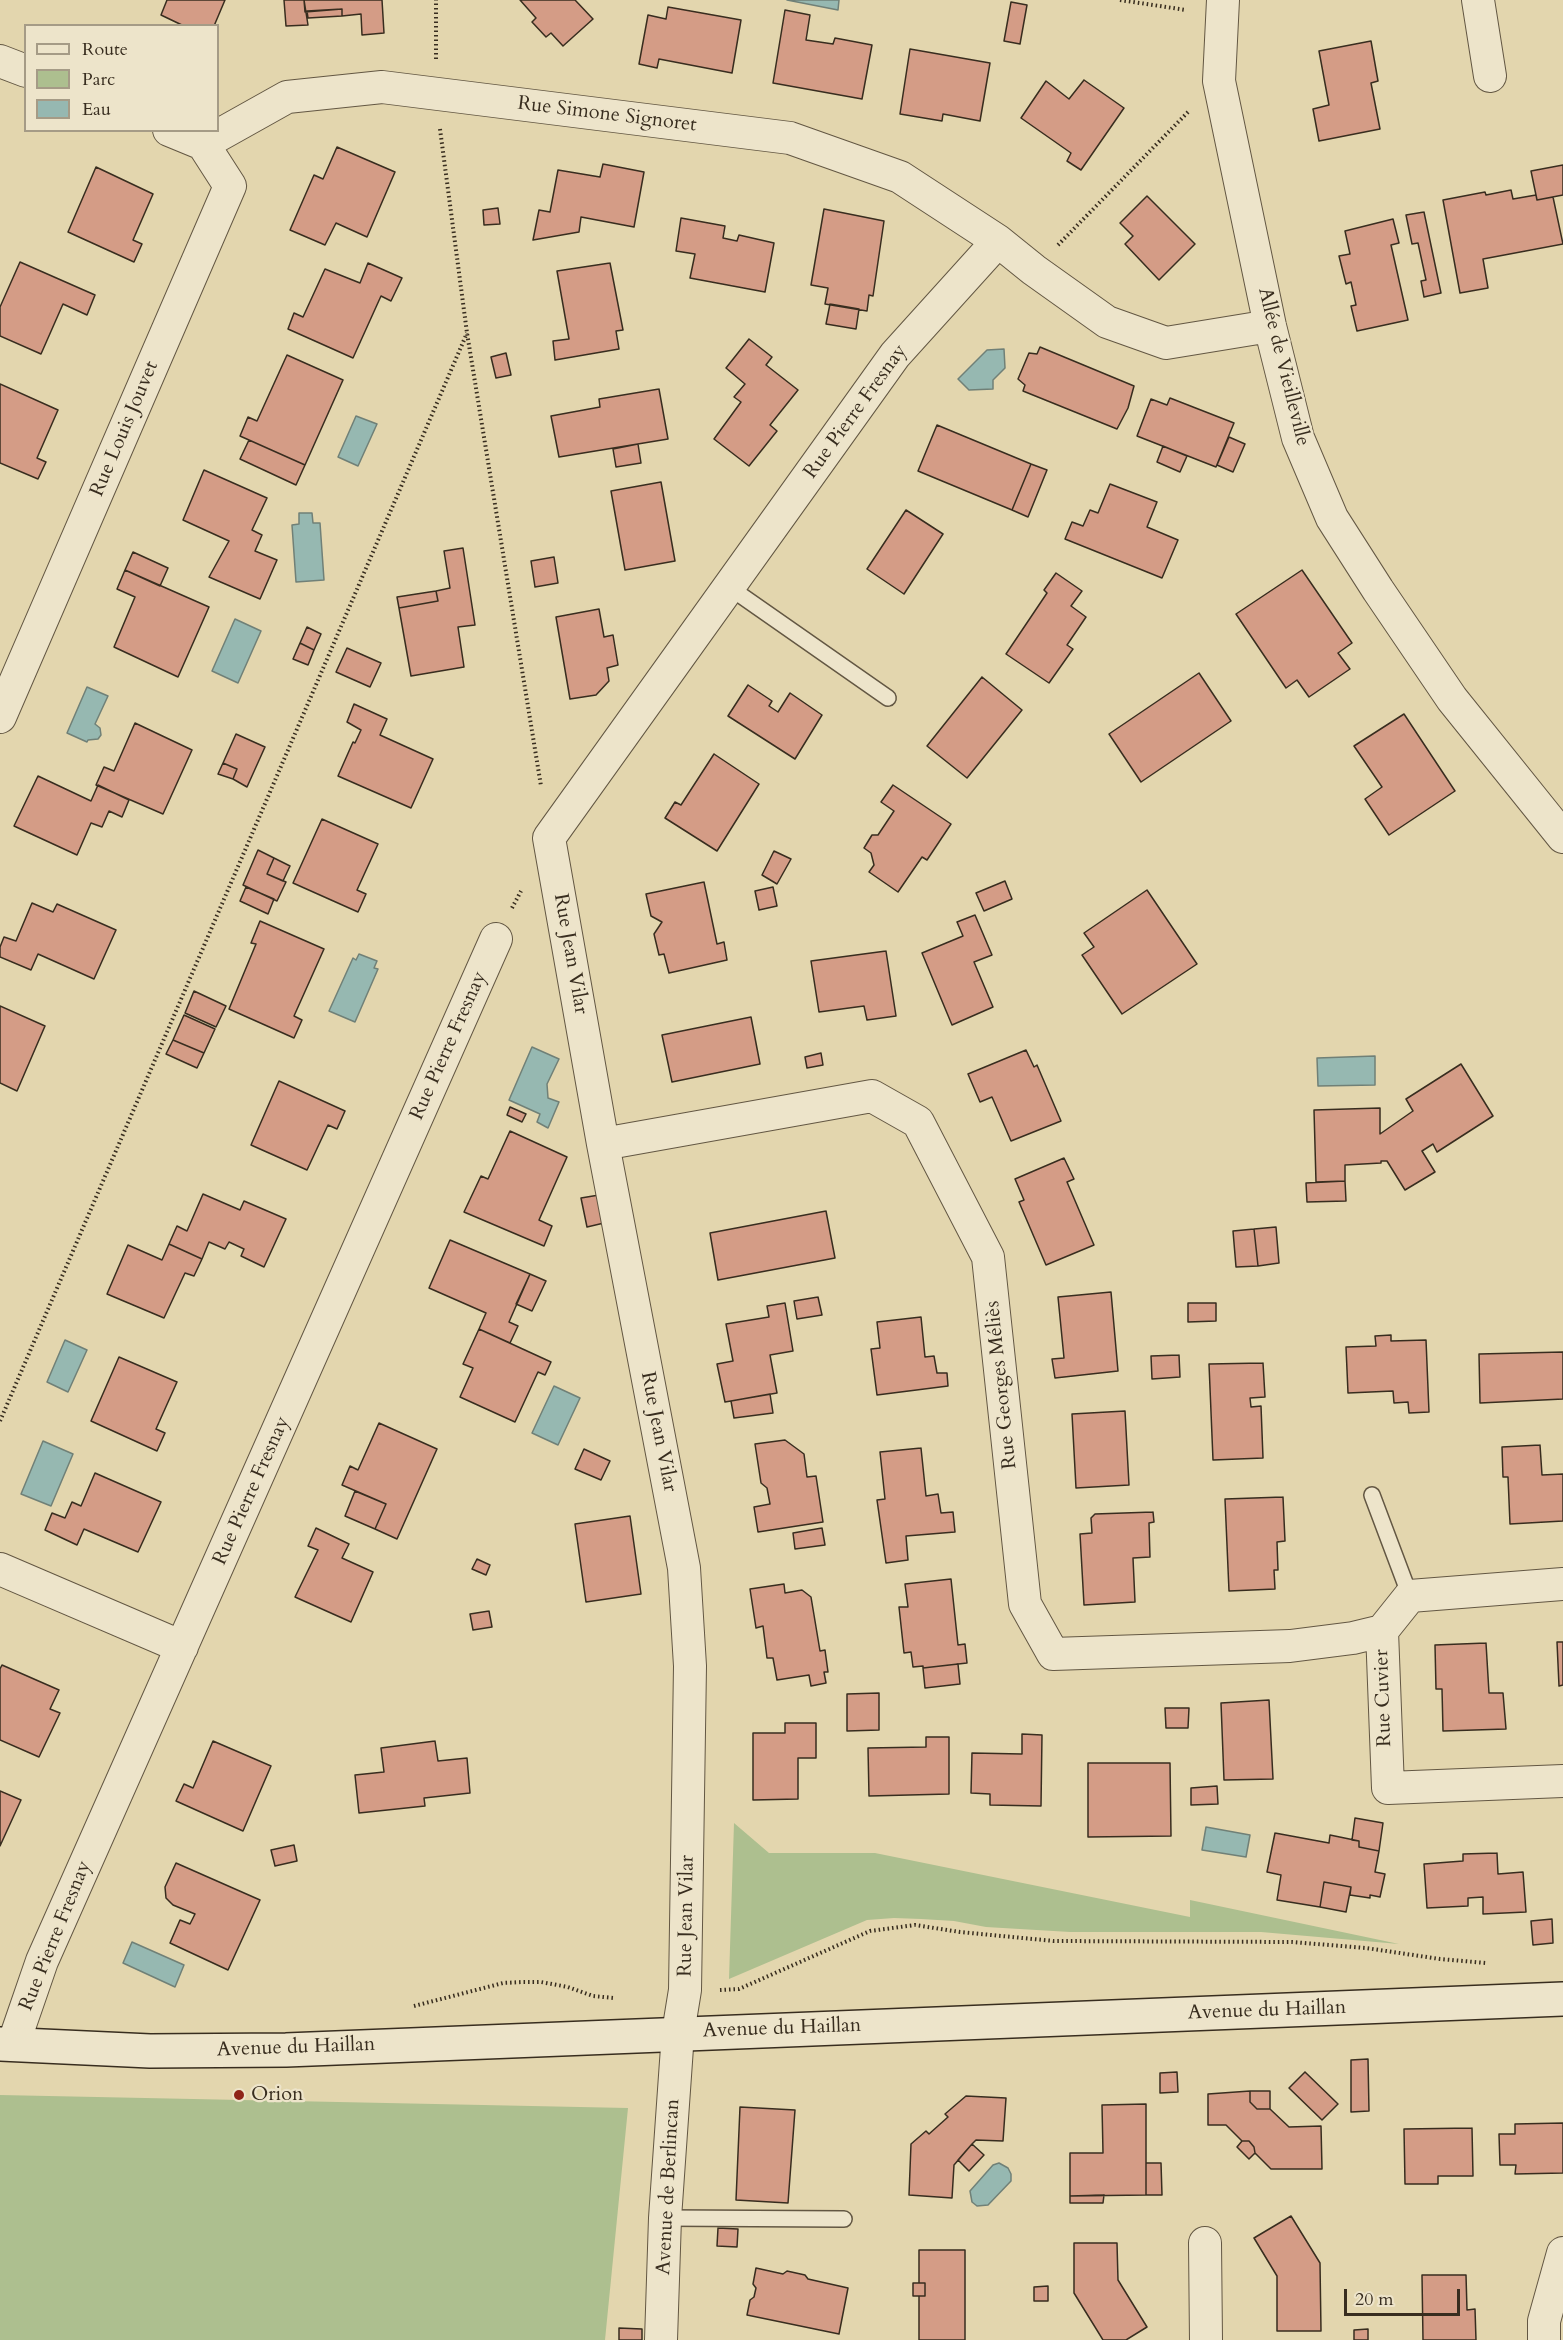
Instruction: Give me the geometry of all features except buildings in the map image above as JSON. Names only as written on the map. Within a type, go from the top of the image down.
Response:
[{"type":"street","points":[[1478,0],[1490,76]]},
{"type":"street","name":"Allée de Vieilleville","points":[[1223,8],[1219,81],[1270,326],[1298,438],[1332,518],[1452,699],[1563,837]]},
{"type":"street","points":[[0,61],[24,70]]},
{"type":"street","name":"Rue Simone Signoret","points":[[203,144],[286,97],[382,87],[790,138],[900,177],[998,241]]},
{"type":"street","points":[[175,132],[203,144]]},
{"type":"street","name":"Rue Louis Jouvet","points":[[0,717],[230,186],[203,144]]},
{"type":"street","points":[[998,241],[1034,270],[1107,322],[1166,343],[1270,326]]},
{"type":"street","name":"Rue Pierre Fresnay","points":[[549,838],[895,355],[998,241]]},
{"type":"street","name":"Rue Jean Vilar","points":[[549,838],[603,1144],[684,1568],[690,1666],[685,1990],[678,2033]]},
{"type":"street","name":"Rue Pierre Fresnay","points":[[7,2045],[42,1961],[496,939]]},
{"type":"street","name":"Rue Georges Méliès","points":[[603,1144],[872,1096],[918,1122],[988,1257],[1025,1604],[1053,1653],[1290,1646],[1353,1638],[1382,1631]]},
{"type":"street","points":[[0,1569],[183,1647]]},
{"type":"street","points":[[1410,1596],[1563,1584]]},
{"type":"street","name":"Rue Cuvier","points":[[1410,1596],[1382,1631],[1388,1788],[1563,1781]]},
{"type":"street","name":"Avenue du Haillan","points":[[7,2045],[150,2050],[286,2050],[1563,1999]]},
{"type":"street","name":"Avenue de Berlincan","points":[[661,2340],[665,2218],[678,2033]]},
{"type":"street","points":[[1205,2243],[1206,2340]]},
{"type":"street","points":[[1544,2340],[1544,2321],[1563,2253]]},
{"type":"lane","points":[[729,587],[888,698]]},
{"type":"lane","points":[[1372,1496],[1410,1596]]},
{"type":"lane","points":[[665,2218],[844,2219]]},
{"type":"path","points":[[436,0],[436,94],[467,333],[549,838]]},
{"type":"path","points":[[1120,0],[1223,8]]},
{"type":"path","points":[[1034,270],[1219,81]]},
{"type":"path","points":[[0,1421],[467,333]]},
{"type":"path","points":[[685,1990],[739,1989],[870,1931],[892,1926],[915,1925],[960,1932],[1054,1941],[1292,1942],[1496,1964]]},
{"type":"path","points":[[404,2008],[503,1983],[522,1982],[541,1982],[568,1987],[593,1996],[624,1998]]},
{"type":"green space","points":[[734,1823],[769,1853],[875,1853],[1190,1917],[1190,1900],[1399,1944],[1261,1932],[1070,1932],[894,1918],[867,1920],[729,1979]]},
{"type":"green space","points":[[0,2095],[628,2108],[605,2340],[0,2340]]},
{"type":"water","points":[[787,0],[839,0],[838,10]]},
{"type":"water","points":[[1004,349],[1005,368],[993,380],[993,389],[969,390],[958,379],[987,350]]},
{"type":"water","points":[[356,416],[377,424],[358,466],[338,457]]},
{"type":"water","points":[[299,513],[312,513],[313,523],[320,523],[324,580],[296,582],[292,525],[299,524]]},
{"type":"water","points":[[235,619],[261,631],[238,683],[212,671]]},
{"type":"water","points":[[87,687],[108,696],[95,724],[100,728],[101,735],[98,739],[87,742],[67,733]]},
{"type":"water","points":[[359,954],[377,961],[374,968],[378,969],[355,1022],[329,1011],[353,958],[356,960]]},
{"type":"water","points":[[532,1047],[559,1059],[547,1084],[548,1098],[559,1102],[548,1128],[537,1122],[540,1114],[509,1100]]},
{"type":"water","points":[[1375,1056],[1375,1085],[1318,1086],[1317,1058]]},
{"type":"water","points":[[65,1340],[87,1350],[68,1392],[47,1382]]},
{"type":"water","points":[[554,1386],[580,1398],[558,1445],[532,1433]]},
{"type":"water","points":[[43,1441],[73,1454],[51,1506],[21,1494]]},
{"type":"water","points":[[1206,1827],[1250,1835],[1246,1857],[1202,1850]]},
{"type":"water","points":[[132,1942],[184,1965],[175,1987],[123,1963]]},
{"type":"water","points":[[999,2163],[1008,2168],[1011,2181],[988,2205],[977,2206],[972,2202],[970,2191],[993,2165]]},
{"type":"place","name":"Orion","points":[[239,2095]]}]
